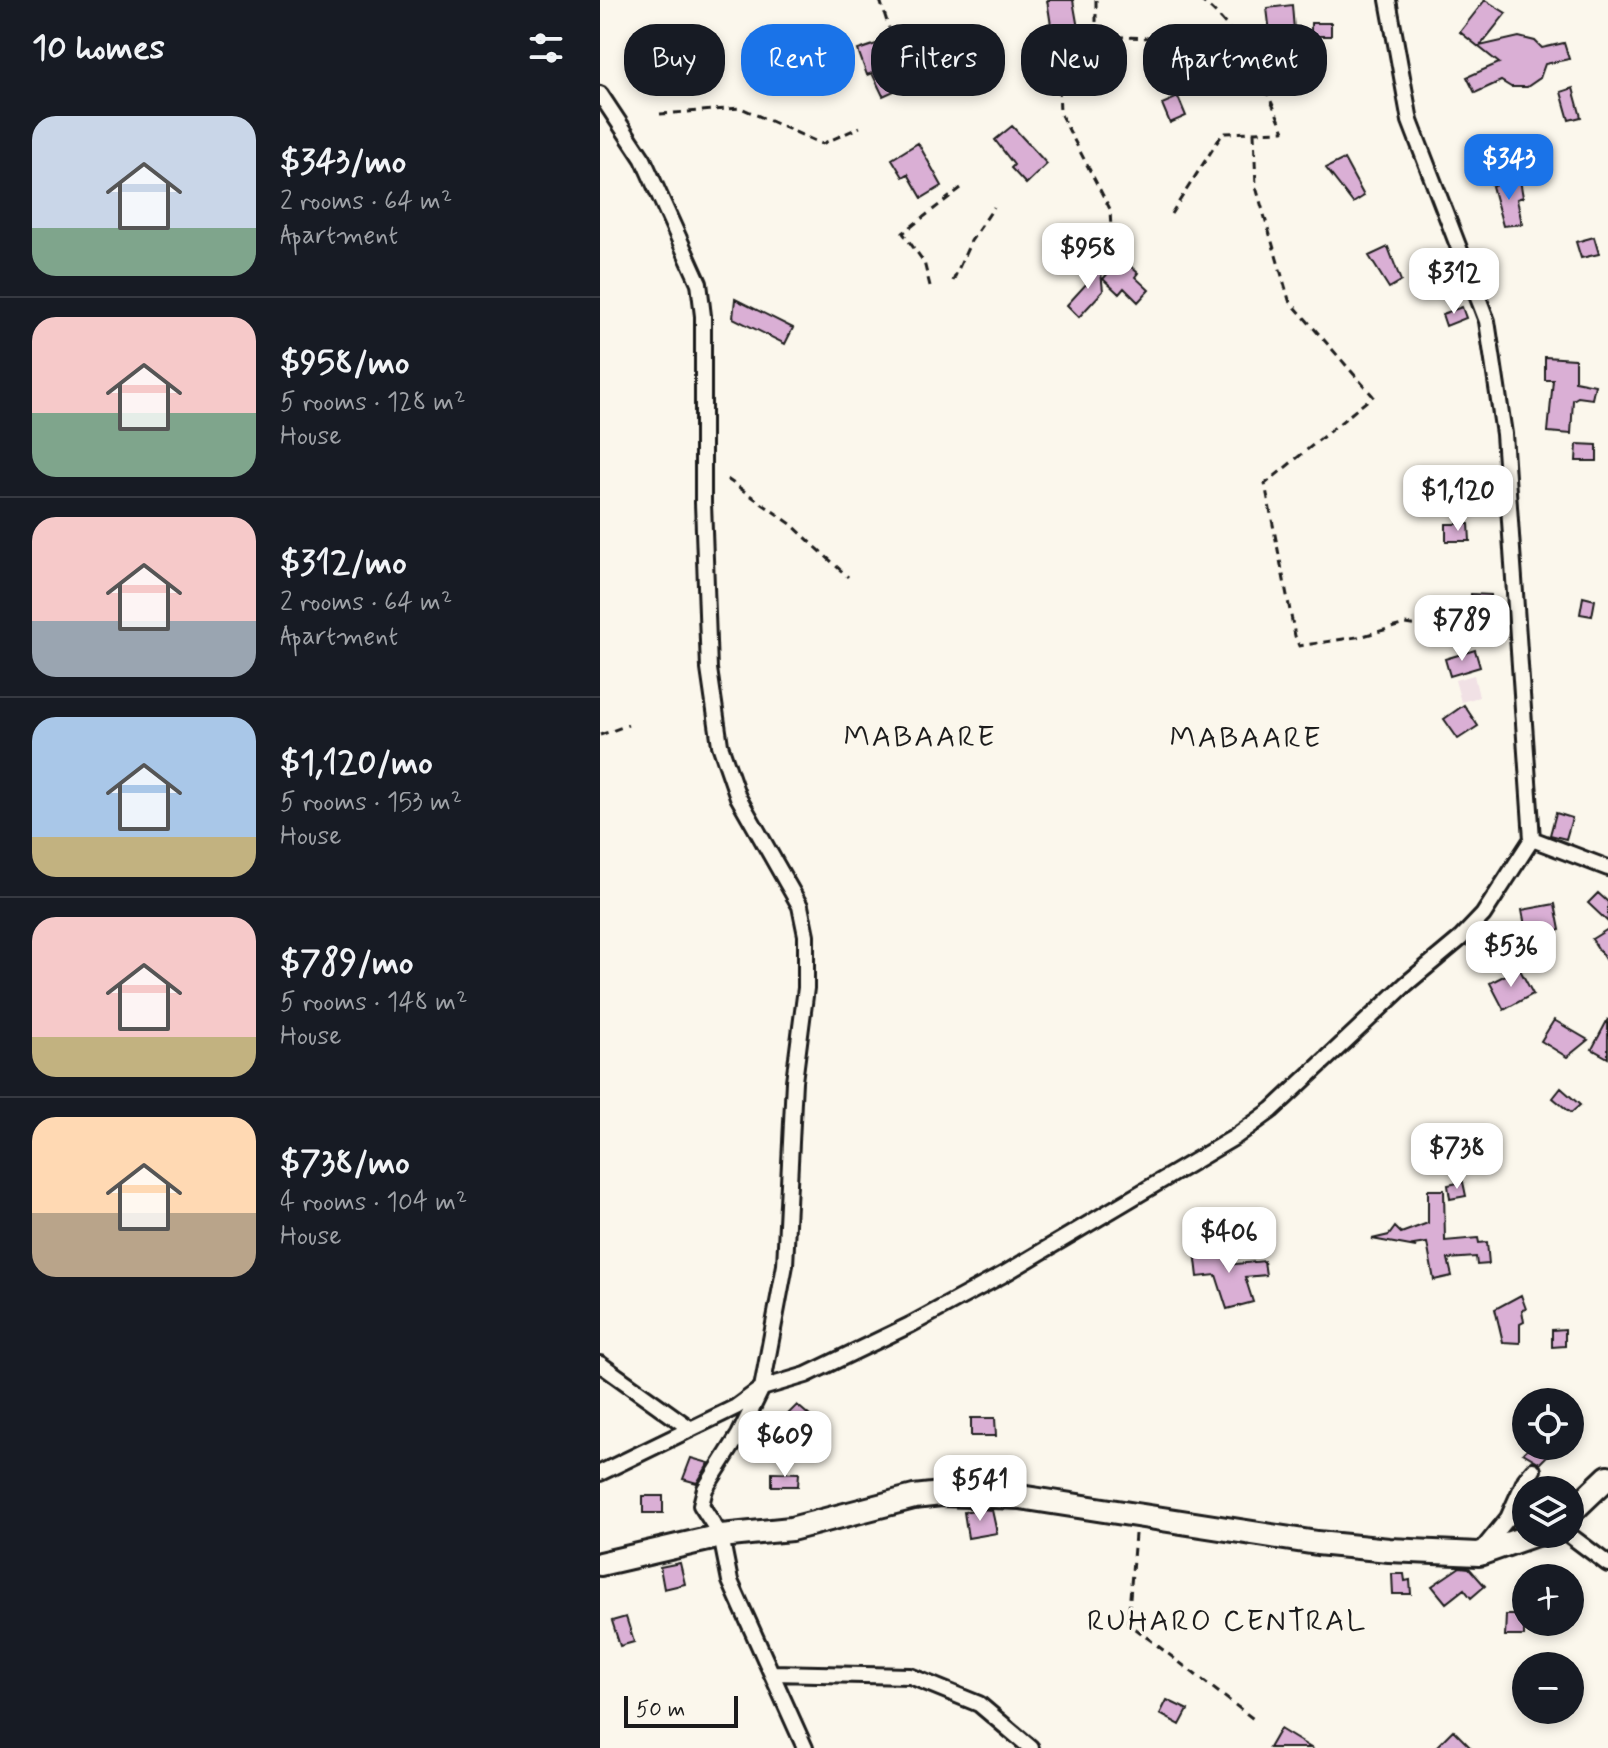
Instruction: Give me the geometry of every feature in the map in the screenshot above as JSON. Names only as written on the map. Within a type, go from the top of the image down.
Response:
[{"type":"street","points":[[600,1473],[688,1427],[736,1407],[762,1388],[806,1375],[910,1325],[1016,1268],[1235,1137],[1272,1110],[1406,984],[1461,938],[1483,915],[1532,839],[1505,447],[1489,333],[1470,272],[1443,212],[1410,121],[1388,0]]},
{"type":"street","points":[[600,94],[643,159],[699,283],[703,316],[703,503],[709,669],[720,745],[738,797],[800,906],[806,935],[806,988],[794,1081],[785,1265],[762,1388],[739,1435],[705,1489],[701,1505],[721,1536],[730,1581],[805,1748]]},
{"type":"street","points":[[1532,839],[1608,868]]},
{"type":"street","points":[[600,1364],[688,1427]]},
{"type":"street","points":[[1479,1554],[1508,1518],[1525,1480],[1533,1470]]},
{"type":"street","points":[[1584,1500],[1608,1477]]},
{"type":"street","points":[[600,1564],[721,1536],[791,1529],[914,1497],[941,1494],[1020,1497],[1317,1543],[1479,1554],[1512,1542]]},
{"type":"street","points":[[1584,1546],[1608,1564]]},
{"type":"street","points":[[772,1673],[910,1676],[979,1704],[1031,1748]]},
{"type":"path","points":[[880,0],[888,24]]},
{"type":"path","points":[[1096,0],[1096,36],[1143,38]]},
{"type":"path","points":[[1171,214],[1223,133],[1284,131],[1270,97],[1220,14],[1200,0]]},
{"type":"path","points":[[1059,96],[1060,113],[1110,209],[1112,251]]},
{"type":"path","points":[[660,114],[741,108],[822,144],[860,127]]},
{"type":"path","points":[[1254,132],[1256,187],[1289,300],[1373,396],[1265,484],[1295,636],[1299,646],[1363,636],[1405,624],[1442,630],[1449,646]]},
{"type":"path","points":[[930,286],[924,262],[903,233],[961,188]]},
{"type":"path","points":[[953,281],[971,241],[994,207]]},
{"type":"path","points":[[727,479],[791,524],[848,577]]},
{"type":"path","points":[[600,735],[628,725]]},
{"type":"path","points":[[1136,1515],[1128,1623],[1256,1721]]},
{"type":"shaded area","points":[[1474,675],[1479,697],[1461,702],[1455,680]]},
{"type":"building","points":[[1047,0],[1073,0],[1077,24],[1051,24]]},
{"type":"building","points":[[1485,0],[1506,13],[1480,46],[1519,37],[1535,41],[1542,48],[1564,43],[1569,59],[1545,64],[1540,78],[1527,87],[1511,87],[1501,81],[1475,93],[1467,77],[1499,63],[1460,32]]},
{"type":"building","points":[[1292,5],[1294,24],[1269,24],[1267,8]]},
{"type":"building","points":[[1331,23],[1331,36],[1327,36],[1327,24],[1311,24]]},
{"type":"building","points":[[871,46],[871,73],[867,75],[858,50]]},
{"type":"building","points":[[1573,88],[1581,117],[1569,120],[1561,92]]},
{"type":"building","points":[[1178,97],[1186,116],[1170,123],[1162,104]]},
{"type":"building","points":[[1012,126],[1047,164],[1026,184],[1011,168],[1014,165],[995,140]]},
{"type":"building","points":[[918,143],[942,186],[922,198],[908,174],[903,177],[892,159]]},
{"type":"building","points":[[1344,159],[1364,196],[1353,203],[1326,168]]},
{"type":"building","points":[[1520,180],[1523,197],[1517,199],[1522,224],[1503,226],[1492,186]]},
{"type":"building","points":[[1594,237],[1599,254],[1581,258],[1576,242]]},
{"type":"building","points":[[1388,247],[1401,281],[1389,288],[1369,256]]},
{"type":"building","points":[[1435,255],[1445,274],[1433,280],[1424,261]]},
{"type":"building","points":[[1121,258],[1138,273],[1135,277],[1149,290],[1138,302],[1124,288],[1119,294],[1103,279]]},
{"type":"building","points":[[1100,263],[1103,291],[1079,317],[1067,305],[1089,281],[1087,264]]},
{"type":"building","points":[[735,299],[793,328],[785,344],[733,318]]},
{"type":"building","points":[[1462,307],[1466,318],[1446,326],[1442,314]]},
{"type":"building","points":[[1545,357],[1575,359],[1575,381],[1595,385],[1592,399],[1578,397],[1573,400],[1571,434],[1548,432],[1553,380],[1545,380]]},
{"type":"building","points":[[1577,444],[1597,445],[1597,461],[1576,461]]},
{"type":"building","points":[[1446,524],[1469,524],[1470,541],[1446,541]]},
{"type":"building","points":[[1471,594],[1491,595],[1490,628],[1470,618]]},
{"type":"building","points":[[1583,597],[1595,600],[1592,616],[1580,614]]},
{"type":"building","points":[[1475,650],[1480,667],[1450,676],[1445,659]]},
{"type":"building","points":[[1464,705],[1478,726],[1458,739],[1444,719]]},
{"type":"building","points":[[1556,813],[1572,818],[1566,839],[1550,835]]},
{"type":"building","points":[[1598,893],[1608,902],[1608,922],[1588,903]]},
{"type":"building","points":[[1555,904],[1560,930],[1527,936],[1522,910]]},
{"type":"building","points":[[1608,929],[1608,964],[1592,939]]},
{"type":"building","points":[[1519,968],[1533,994],[1504,1010],[1490,983]]},
{"type":"building","points":[[1608,1019],[1608,1058],[1592,1049]]},
{"type":"building","points":[[1554,1020],[1588,1040],[1567,1057],[1541,1041]]},
{"type":"building","points":[[1561,1088],[1580,1105],[1571,1113],[1553,1098]]},
{"type":"building","points":[[1463,1182],[1466,1196],[1450,1199],[1448,1185]]},
{"type":"building","points":[[1428,1190],[1444,1190],[1445,1241],[1478,1238],[1479,1243],[1487,1242],[1489,1264],[1477,1265],[1476,1257],[1448,1259],[1452,1276],[1434,1280],[1427,1243],[1413,1245],[1416,1247],[1372,1239],[1389,1235],[1395,1227],[1401,1233],[1428,1223]]},
{"type":"building","points":[[1225,1247],[1227,1265],[1264,1261],[1266,1275],[1245,1277],[1253,1302],[1227,1309],[1216,1275],[1198,1277],[1195,1251]]},
{"type":"building","points":[[1521,1295],[1526,1309],[1522,1310],[1524,1322],[1520,1324],[1520,1343],[1503,1342],[1495,1309]]},
{"type":"building","points":[[1565,1329],[1565,1346],[1552,1347],[1552,1330]]},
{"type":"building","points":[[797,1405],[811,1417],[786,1450],[769,1441],[779,1423]]},
{"type":"building","points":[[971,1418],[995,1418],[996,1436],[971,1436]]},
{"type":"building","points":[[691,1458],[709,1463],[697,1483],[683,1479]]},
{"type":"building","points":[[772,1472],[799,1473],[798,1486],[772,1486]]},
{"type":"building","points":[[643,1496],[663,1496],[663,1513],[643,1513]]},
{"type":"building","points":[[992,1510],[997,1533],[968,1538],[964,1512]]},
{"type":"building","points":[[680,1563],[685,1584],[664,1589],[660,1567]]},
{"type":"building","points":[[1460,1567],[1469,1568],[1485,1586],[1471,1598],[1464,1589],[1446,1603],[1432,1586]]},
{"type":"building","points":[[1392,1574],[1404,1574],[1405,1581],[1410,1580],[1411,1594],[1393,1594]]},
{"type":"building","points":[[1506,1615],[1512,1615],[1512,1636],[1505,1636]]},
{"type":"building","points":[[626,1617],[634,1642],[620,1646],[612,1621]]},
{"type":"building","points":[[1167,1700],[1188,1710],[1180,1725],[1160,1714]]},
{"type":"building","points":[[1280,1729],[1311,1748],[1269,1748]]},
{"type":"building","points":[[1453,1730],[1471,1748],[1435,1748]]},
{"type":"district","name":"MABAARE","points":[[920,736]]},
{"type":"district","name":"MABAARE","points":[[1246,737]]},
{"type":"district","name":"RUHARO CENTRAL","points":[[1227,1620]]}]
